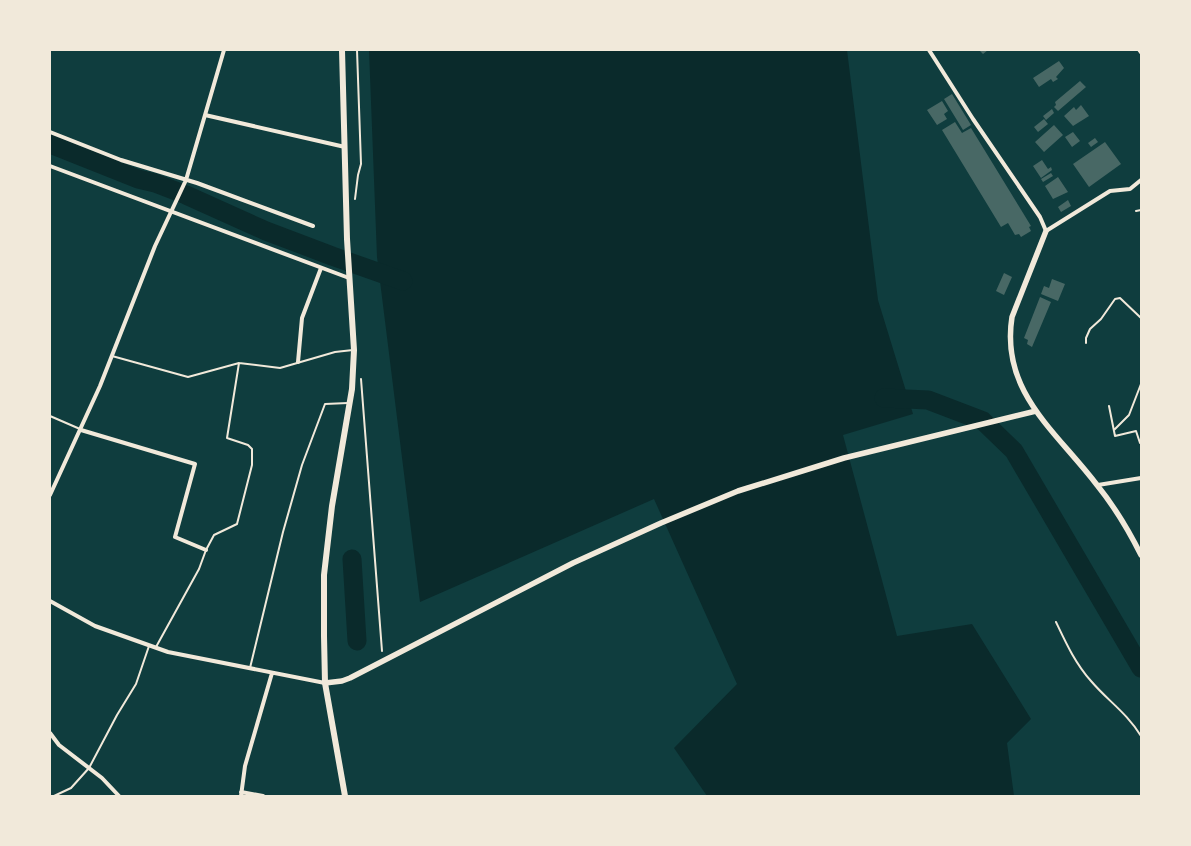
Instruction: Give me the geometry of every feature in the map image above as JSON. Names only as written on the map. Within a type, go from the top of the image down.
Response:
[{"type":"main road","points":[[342,50],[347,239],[354,350],[350,403],[332,506],[324,575],[325,683],[345,796]]},
{"type":"street","points":[[50,495],[81,430],[170,211],[186,180],[224,50]]},
{"type":"street","points":[[929,50],[973,119],[1040,217],[1046,231]]},
{"type":"street","points":[[205,114],[345,147]]},
{"type":"street","points":[[50,132],[121,160],[186,180],[313,226]]},
{"type":"street","points":[[50,166],[321,268],[349,275]]},
{"type":"street","points":[[1141,180],[1130,189],[1110,191],[1046,231],[1016,307],[1010,329],[1014,366],[1023,391],[1036,411],[1098,485],[1141,555]]},
{"type":"street","points":[[298,362],[302,318],[321,268]]},
{"type":"street","points":[[50,601],[95,626],[168,652],[325,683],[342,681],[573,563],[661,523],[738,492],[844,458],[1036,411]]},
{"type":"street","points":[[81,430],[195,464],[175,537],[206,550]]},
{"type":"street","points":[[1098,485],[1141,478]]},
{"type":"street","points":[[1135,543],[1141,541]]},
{"type":"street","points":[[263,796],[241,794],[245,766],[272,673]]},
{"type":"street","points":[[50,733],[59,746],[102,778],[119,796]]},
{"type":"lane","points":[[112,356],[188,377],[239,363],[280,368],[335,352],[354,350]]},
{"type":"lane","points":[[155,648],[199,569],[214,534],[237,524],[252,465],[252,449],[248,445],[226,438],[234,403],[239,363]]},
{"type":"lane","points":[[250,669],[283,532],[305,458],[325,404],[350,403]]},
{"type":"lane","points":[[50,416],[81,430]]},
{"type":"lane","points":[[1056,622],[1075,662],[1092,682],[1131,720],[1141,736]]},
{"type":"lane","points":[[54,796],[71,788],[89,768],[117,715],[136,684],[149,646]]},
{"type":"path","points":[[354,204],[361,164],[357,50]]},
{"type":"path","points":[[1138,50],[1141,54]]},
{"type":"path","points":[[1136,211],[1141,210]]},
{"type":"path","points":[[1086,343],[1086,338],[1090,329],[1101,319],[1115,299],[1120,298],[1125,301],[1141,318]]},
{"type":"path","points":[[361,374],[382,651]]},
{"type":"path","points":[[1113,430],[1128,415],[1141,384]]},
{"type":"path","points":[[1109,406],[1115,436],[1136,431],[1140,443]]},
{"type":"water","points":[[369,50],[847,50],[878,300],[913,414],[843,435],[897,636],[972,624],[1031,719],[1007,743],[1014,796],[707,796],[674,748],[737,684],[654,499],[420,602],[377,257]]},
{"type":"building","points":[[979,50],[988,50],[983,54]]},
{"type":"building","points":[[1059,61],[1064,68],[1056,77],[1058,79],[1053,82],[1051,79],[1039,87],[1033,78]]},
{"type":"building","points":[[1080,81],[1086,87],[1058,111],[1054,107],[1056,105],[1055,102]]},
{"type":"building","points":[[952,94],[971,125],[963,130],[944,99]]},
{"type":"building","points":[[942,101],[948,111],[944,114],[947,119],[937,125],[927,110]]},
{"type":"building","points":[[1081,105],[1089,116],[1073,126],[1064,116],[1074,107],[1076,110]]},
{"type":"building","points":[[1052,109],[1054,113],[1046,120],[1043,116]]},
{"type":"building","points":[[1044,119],[1048,124],[1038,132],[1034,127]]},
{"type":"building","points":[[955,122],[962,133],[971,128],[1031,226],[1029,227],[1031,231],[1021,237],[1019,234],[1015,235],[1008,223],[1001,227],[942,130]]},
{"type":"building","points":[[1054,125],[1063,135],[1044,152],[1035,142]]},
{"type":"building","points":[[1073,132],[1080,141],[1072,147],[1065,137]]},
{"type":"building","points":[[1095,138],[1098,142],[1091,147],[1088,143]]},
{"type":"building","points":[[1105,142],[1121,164],[1089,187],[1073,164]]},
{"type":"building","points":[[1042,160],[1048,169],[1051,167],[1052,170],[1041,178],[1033,166]]},
{"type":"building","points":[[1051,173],[1053,176],[1043,182],[1041,179]]},
{"type":"building","points":[[1058,177],[1068,192],[1053,199],[1045,186]]},
{"type":"building","points":[[1068,200],[1071,206],[1061,212],[1058,207]]},
{"type":"building","points":[[1004,273],[1012,277],[1004,295],[996,291]]},
{"type":"building","points":[[1052,279],[1065,284],[1058,301],[1041,294],[1044,286],[1049,288]]},
{"type":"building","points":[[1040,297],[1051,302],[1032,347],[1027,344],[1028,340],[1024,338]]},
{"type":"waterway","points":[[50,144],[138,179],[155,183],[186,195],[266,231],[403,281]]},
{"type":"waterway","points":[[884,398],[928,400],[983,421],[1014,451],[1141,668]]},
{"type":"waterway","points":[[352,559],[357,641]]}]
